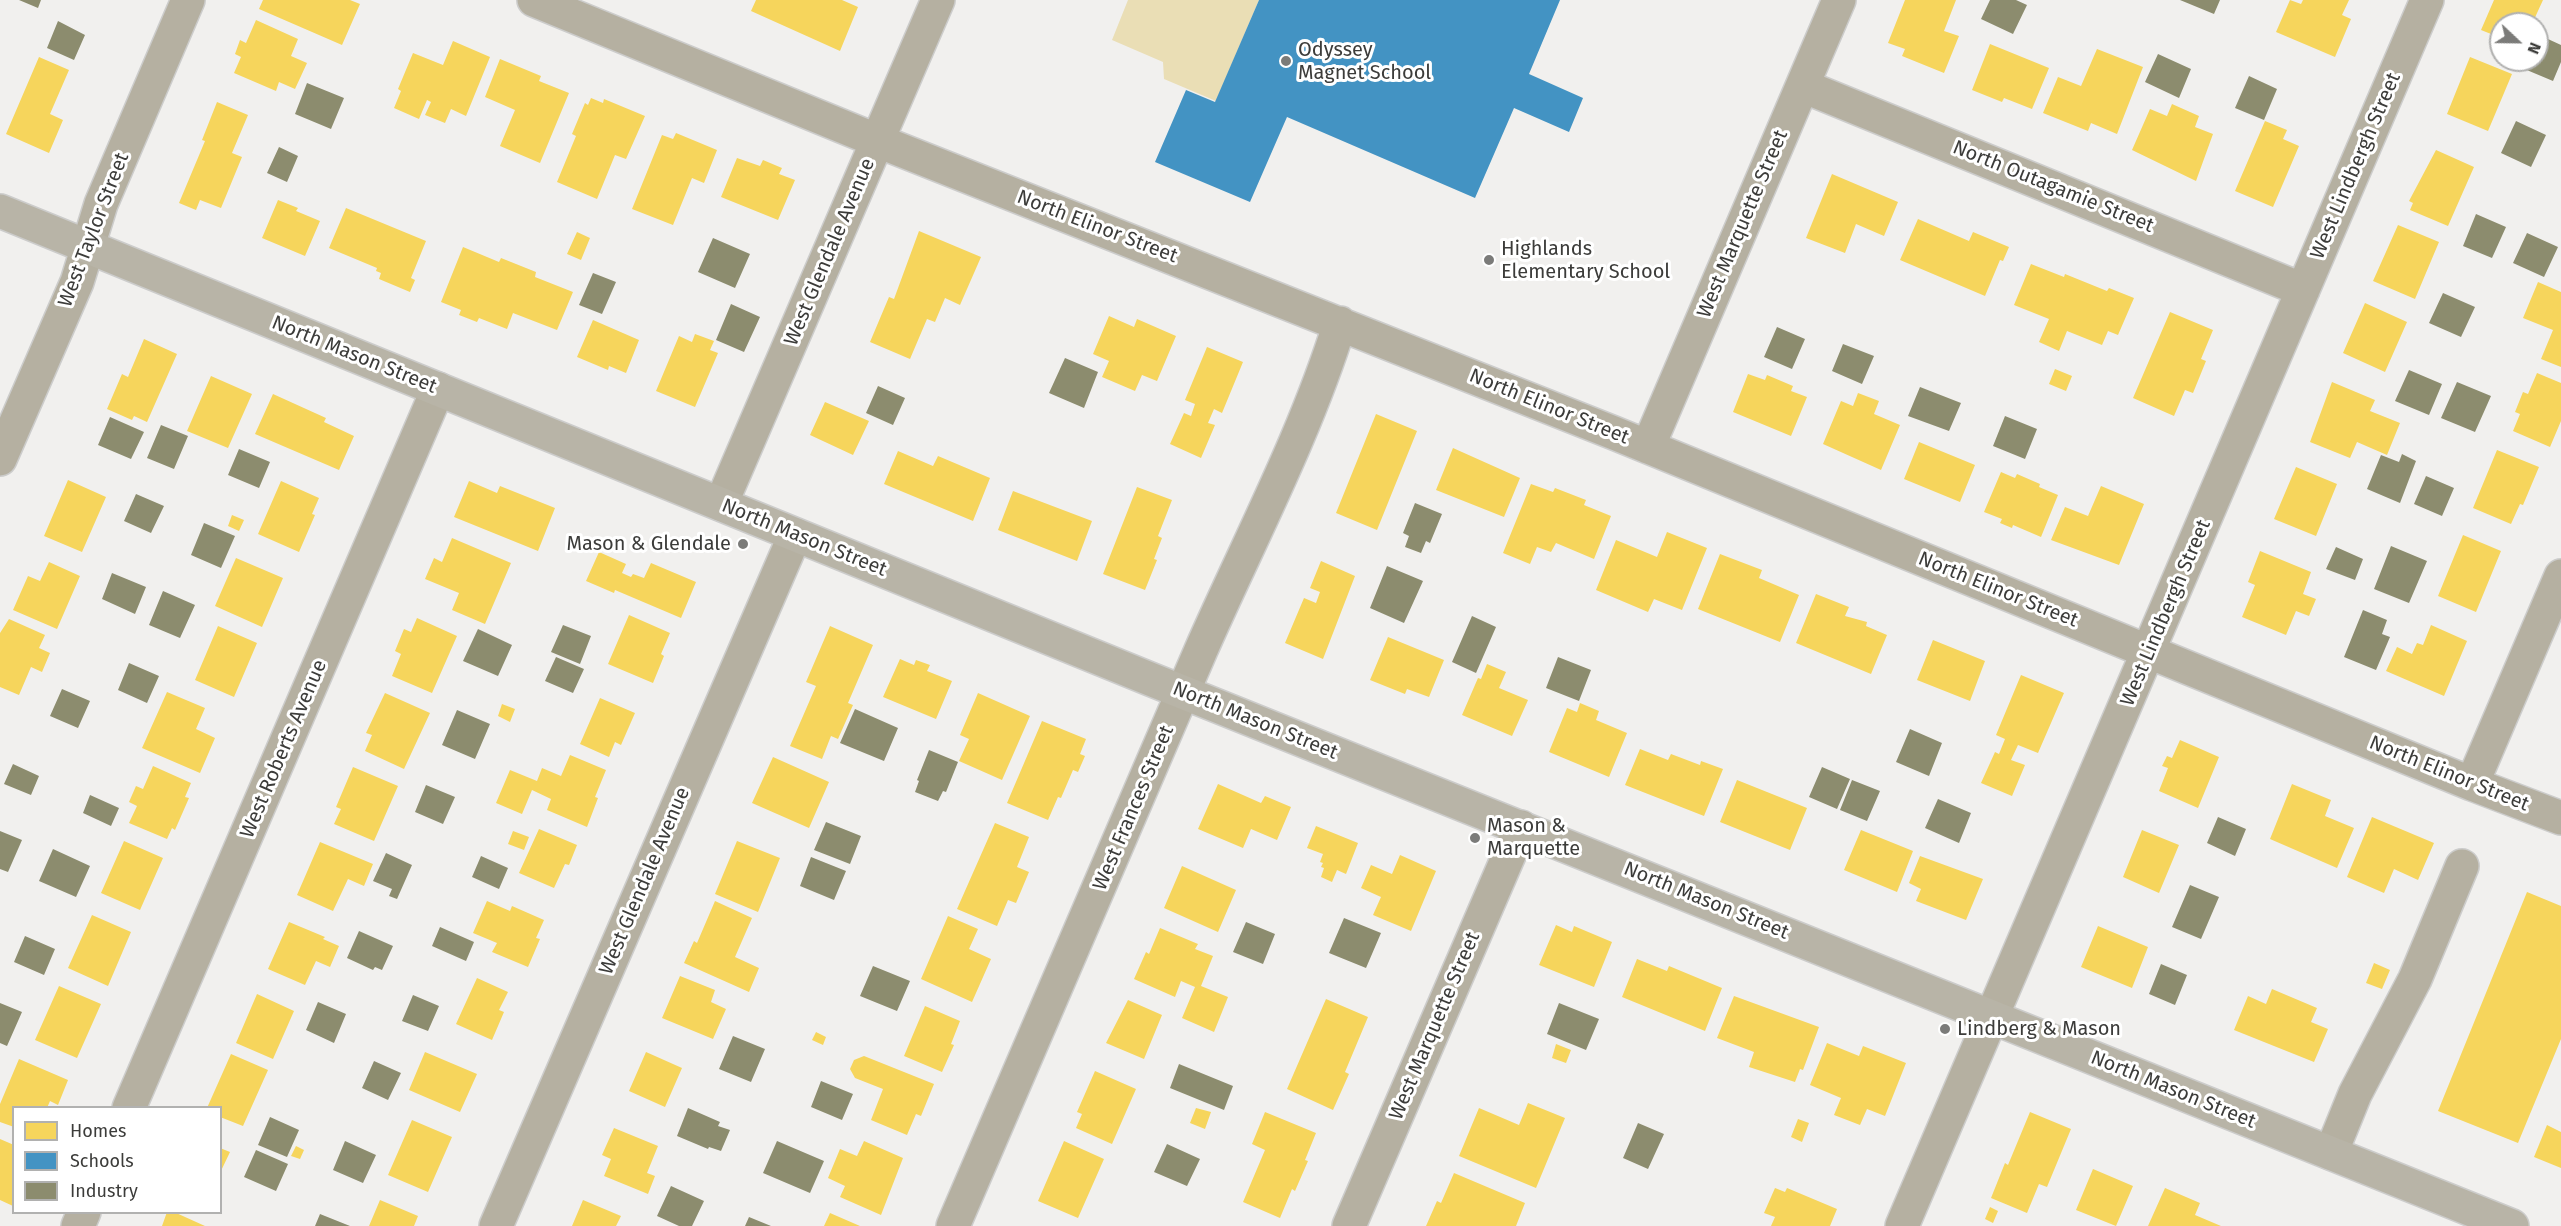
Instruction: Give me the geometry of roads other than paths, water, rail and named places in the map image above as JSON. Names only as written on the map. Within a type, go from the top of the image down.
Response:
[{"type":"main road","name":"North Mason Street","points":[[0,211],[795,535],[2512,1226]]},
{"type":"street","name":"West Taylor Street","points":[[0,459],[76,282],[101,204],[188,0]]},
{"type":"street","name":"North Elinor Street","points":[[534,0],[878,141],[1648,447],[2472,784],[2561,818]]},
{"type":"street","name":"West Glendale Avenue","points":[[721,504],[938,0]]},
{"type":"street","name":"West Marquette Street","points":[[1648,447],[1839,0]]},
{"type":"street","name":"West Lindbergh Street","points":[[1902,1226],[2150,652],[2427,0]]},
{"type":"street","name":"North Outagamie Street","points":[[1803,86],[2303,290]]},
{"type":"street","name":"West Frances Street","points":[[953,1226],[1284,466],[1340,323]]},
{"type":"street","name":"West Roberts Avenue","points":[[129,1106],[438,389]]},
{"type":"street","name":"West Glendale Avenue","points":[[496,1226],[795,535]]},
{"type":"street","points":[[2472,784],[2561,576]]},
{"type":"street","name":"West Marquette Street","points":[[1349,1226],[1521,827]]},
{"type":"street","points":[[2331,1154],[2355,1094],[2415,979],[2462,866]]},
{"type":"place","name":"Odyssey Magnet School","points":[[1286,61]]},
{"type":"place","name":"Highlands Elementary School","points":[[1489,260]]},
{"type":"place","name":"Mason & Glendale","points":[[743,544]]},
{"type":"place","name":"Mason & Marquette","points":[[1475,838]]},
{"type":"place","name":"Lindberg & Mason","points":[[1945,1029]]}]
